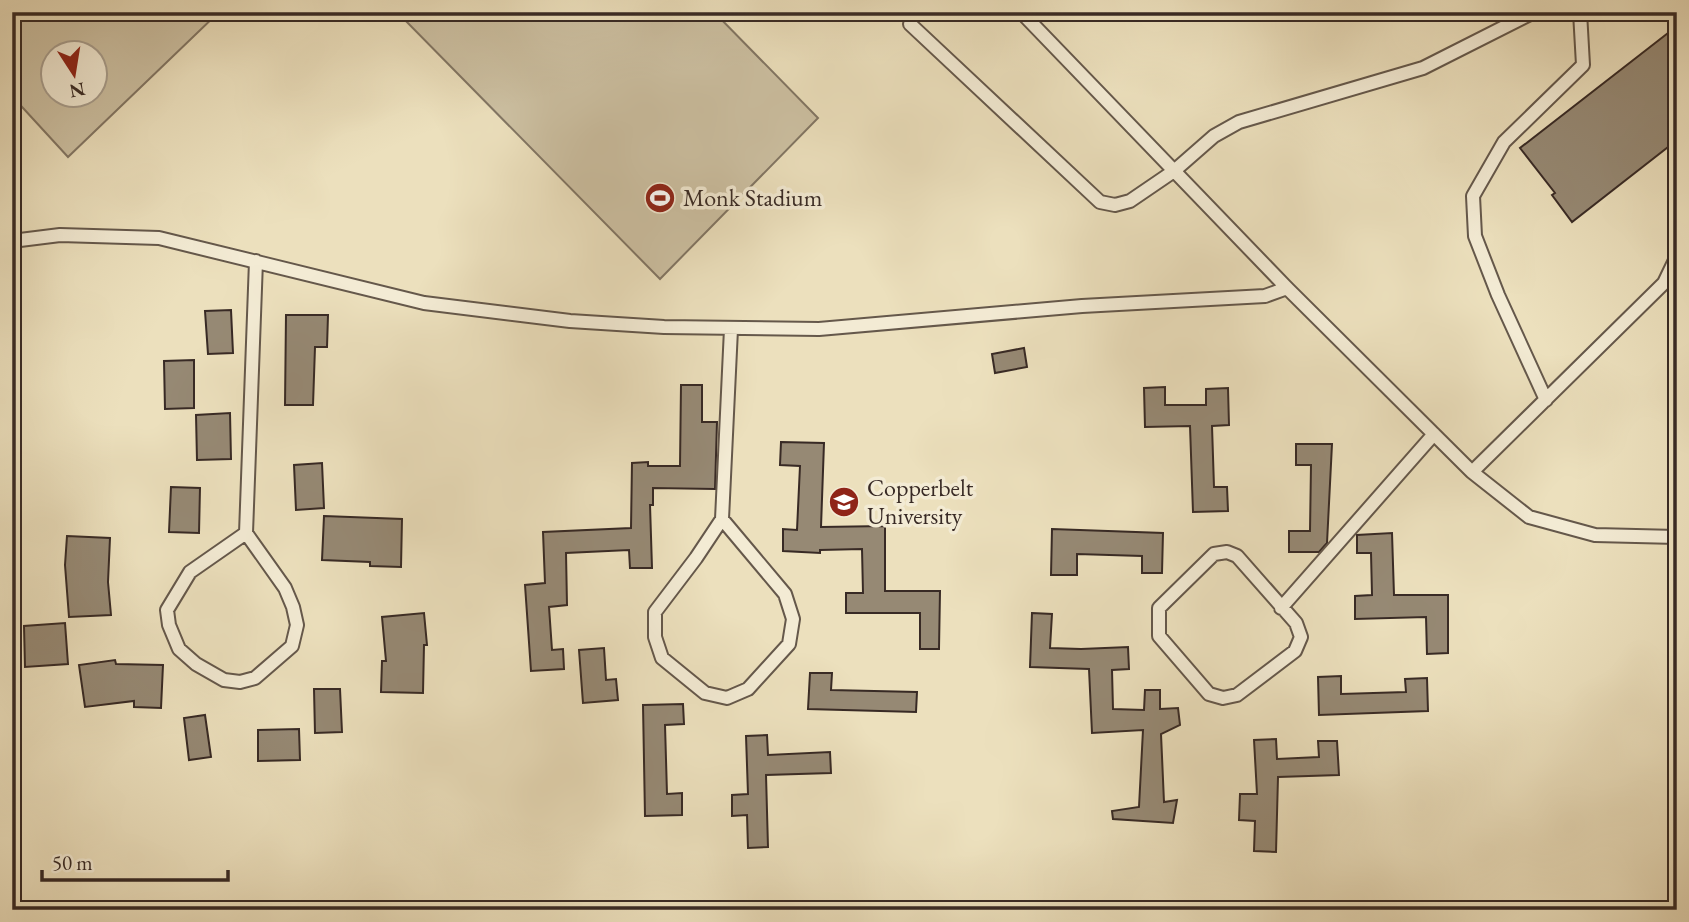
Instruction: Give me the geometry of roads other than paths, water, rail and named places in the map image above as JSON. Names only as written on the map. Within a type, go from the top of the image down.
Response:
[{"type":"lane","points":[[1021,12],[1287,288],[1472,472],[1529,517],[1595,535],[1677,537]]},
{"type":"lane","points":[[910,24],[1100,202],[1115,205],[1130,201],[1174,171],[1214,136],[1239,122],[1423,68],[1534,12]]},
{"type":"lane","points":[[1546,400],[1498,295],[1475,236],[1473,195],[1504,142],[1583,65],[1580,12]]},
{"type":"lane","points":[[12,242],[60,235],[159,238],[424,303],[570,321],[731,329],[819,329],[1082,306],[1265,296],[1287,288]]},
{"type":"lane","points":[[1472,472],[1664,283],[1677,256]]},
{"type":"lane","points":[[246,533],[190,572],[167,610],[169,625],[179,649],[196,664],[224,680],[240,682],[255,678],[292,646],[297,625],[285,588],[246,533],[256,261]]},
{"type":"lane","points":[[722,519],[785,594],[793,619],[789,644],[748,689],[727,698],[705,693],[662,658],[655,636],[655,612],[722,519],[731,329]]},
{"type":"lane","points":[[1282,608],[1434,434]]},
{"type":"lane","points":[[1227,552],[1237,556],[1282,608],[1296,622],[1301,637],[1295,651],[1237,695],[1223,698],[1209,694],[1159,636],[1159,608],[1214,554],[1227,552]]},
{"type":"place","name":"Monk Stadium","points":[[660,198]]},
{"type":"place","name":"Copperbelt University","points":[[844,502]]}]
